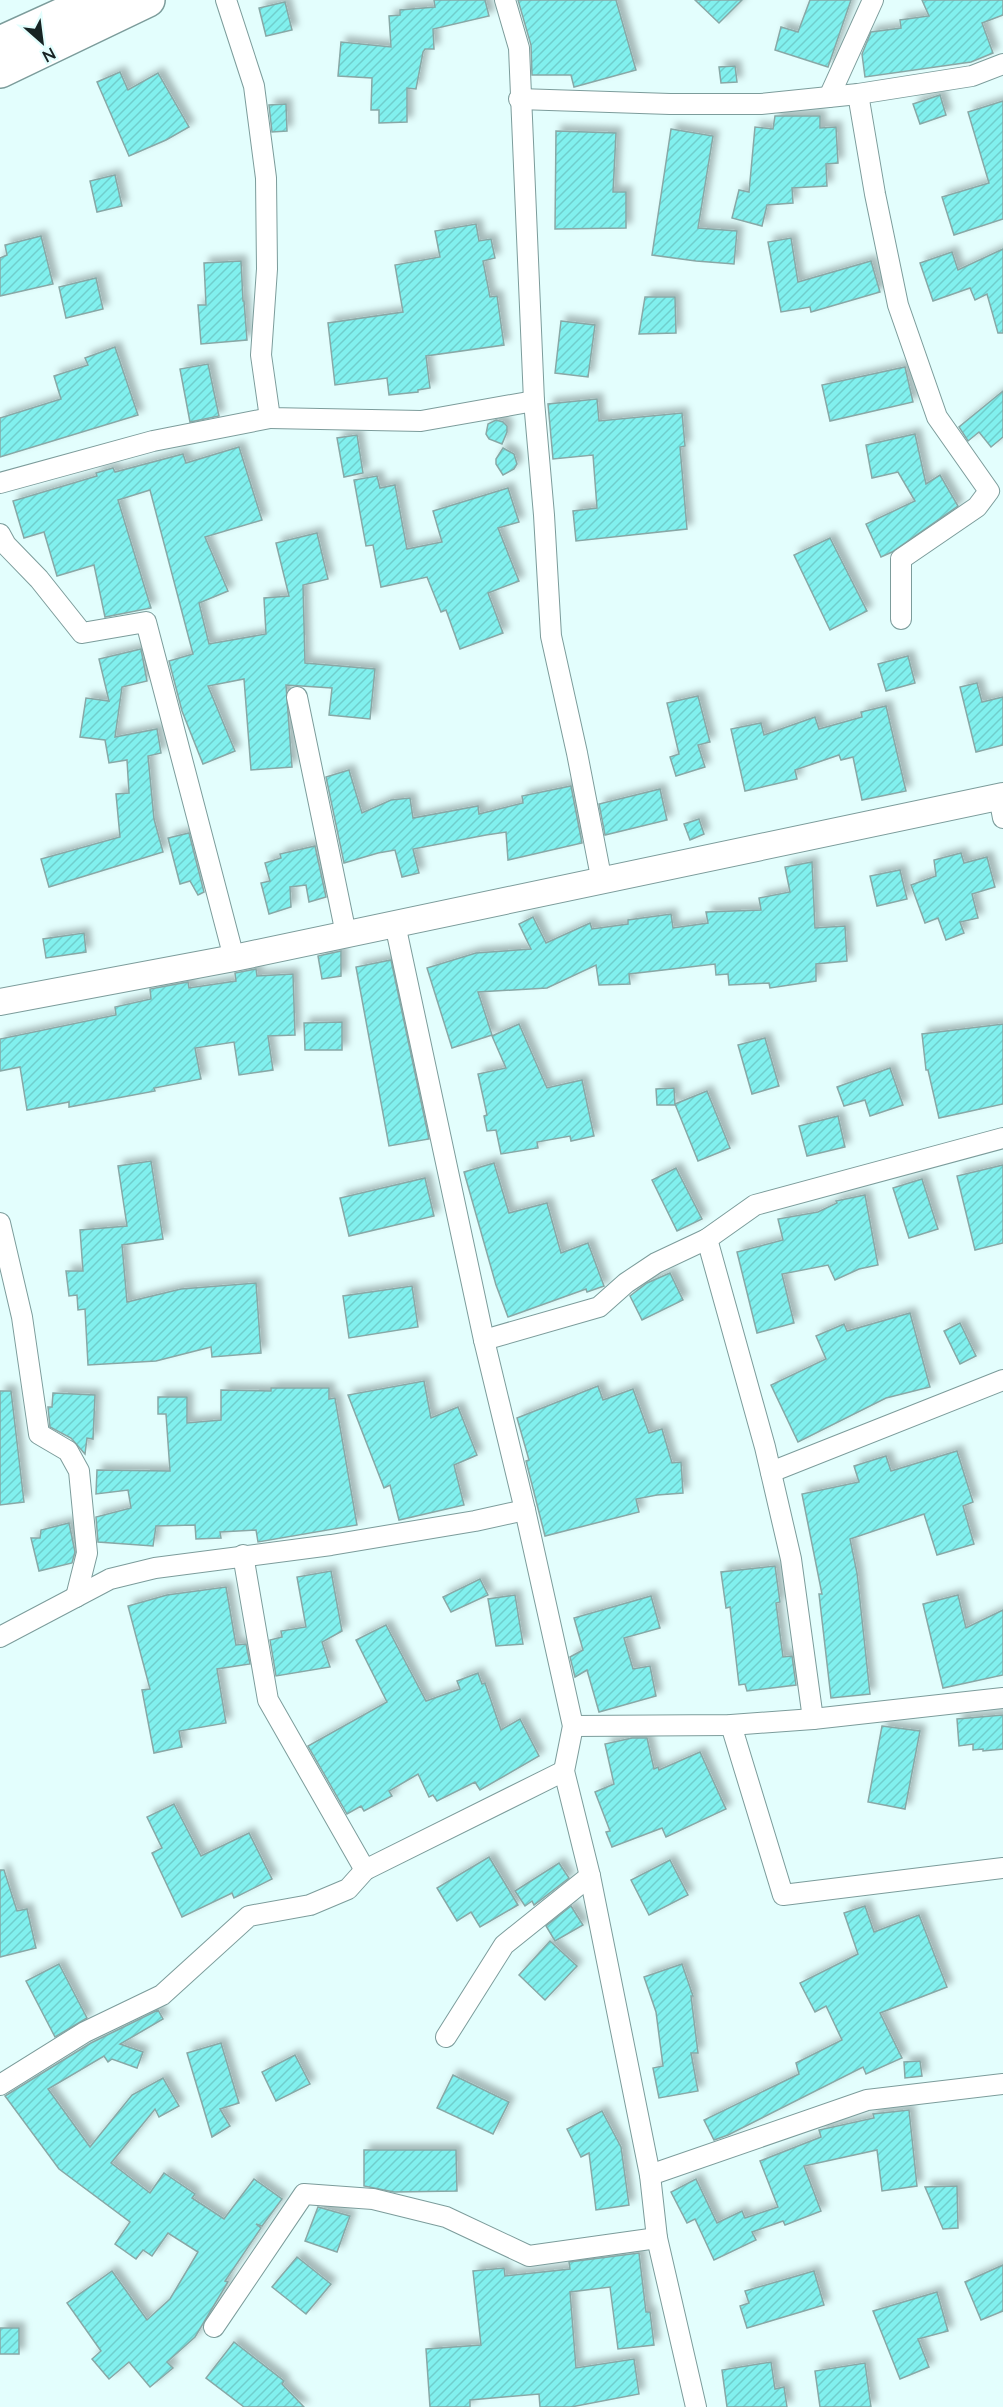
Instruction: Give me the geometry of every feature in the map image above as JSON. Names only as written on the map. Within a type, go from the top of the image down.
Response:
[{"type":"highway","points":[[0,43],[95,0]]},
{"type":"highway","points":[[0,71],[148,0]]},
{"type":"street","points":[[226,0],[254,86],[267,178],[267,269],[261,355],[270,418]]},
{"type":"street","points":[[505,0],[519,48],[519,99],[534,401],[551,636],[602,882]]},
{"type":"street","points":[[829,97],[873,0]]},
{"type":"street","points":[[519,99],[670,104],[761,104],[858,94],[972,76],[1003,64]]},
{"type":"street","points":[[858,94],[875,194],[898,305],[937,417],[989,491],[977,507],[901,559],[901,619]]},
{"type":"street","points":[[0,483],[153,441],[270,418],[421,421],[534,401]]},
{"type":"street","points":[[2,542],[39,579],[81,633],[146,622],[234,958]]},
{"type":"street","points":[[297,697],[346,934]]},
{"type":"street","points":[[0,1002],[234,958],[602,882],[1002,804]]},
{"type":"street","points":[[395,924],[484,1340],[573,1726],[564,1771],[590,1876],[650,2175],[657,2238],[696,2407]]},
{"type":"street","points":[[484,1340],[598,1307],[626,1283],[656,1263],[707,1239],[755,1204],[1003,1138]]},
{"type":"street","points":[[0,1223],[22,1317],[39,1434],[68,1451],[79,1471],[87,1553],[76,1597]]},
{"type":"street","points":[[707,1239],[738,1345],[791,1559],[813,1719]]},
{"type":"street","points":[[771,1472],[1003,1380]]},
{"type":"street","points":[[0,1637],[110,1579],[155,1568],[331,1545],[476,1521],[525,1510]]},
{"type":"street","points":[[243,1555],[268,1700],[365,1870]]},
{"type":"street","points":[[573,1726],[731,1725],[813,1719],[1003,1698]]},
{"type":"street","points":[[731,1725],[783,1895],[1003,1868]]},
{"type":"street","points":[[0,2085],[85,2032],[162,1995],[249,1916],[310,1905],[348,1888],[365,1870],[564,1771]]},
{"type":"street","points":[[446,2037],[504,1945],[590,1876]]},
{"type":"street","points":[[650,2175],[867,2100],[1003,2084]]},
{"type":"street","points":[[214,2327],[304,2194],[373,2199],[446,2217],[529,2256],[657,2238]]},
{"type":"building","points":[[434,0],[485,0],[489,16],[433,29],[434,49],[425,49],[423,52],[416,89],[407,88],[407,122],[379,123],[379,110],[371,110],[372,78],[338,76],[341,42],[391,47],[389,16],[400,15],[400,10],[435,7]]},
{"type":"building","points":[[518,0],[616,0],[636,70],[574,87],[571,75],[532,75],[531,45]]},
{"type":"building","points":[[695,0],[742,0],[719,23]]},
{"type":"building","points":[[810,0],[851,0],[828,67],[775,50],[781,27],[798,32]]},
{"type":"building","points":[[922,0],[1003,0],[1003,15],[982,23],[993,53],[971,62],[865,77],[862,54],[871,32],[901,28],[900,20],[929,16]]},
{"type":"building","points":[[285,2],[292,30],[266,36],[259,8]]},
{"type":"building","points":[[735,66],[737,82],[721,83],[719,67]]},
{"type":"building","points":[[120,72],[128,90],[158,73],[189,127],[129,156],[97,82]]},
{"type":"building","points":[[940,95],[946,115],[920,124],[913,104]]},
{"type":"building","points":[[1003,101],[1003,219],[954,235],[942,197],[989,183],[968,112]]},
{"type":"building","points":[[286,104],[287,131],[272,132],[269,105]]},
{"type":"building","points":[[775,116],[820,116],[820,128],[836,127],[838,163],[826,164],[827,186],[792,188],[793,203],[767,205],[762,226],[732,218],[739,190],[749,192],[755,127],[773,129]]},
{"type":"building","points":[[671,129],[713,136],[698,228],[737,231],[734,264],[652,255]]},
{"type":"building","points":[[556,131],[616,133],[613,192],[626,192],[626,228],[555,229]]},
{"type":"building","points":[[115,175],[122,206],[97,212],[90,181]]},
{"type":"building","points":[[476,224],[479,241],[491,239],[495,258],[483,261],[490,297],[497,296],[504,345],[426,356],[430,388],[418,390],[418,392],[389,395],[387,378],[335,385],[328,323],[403,312],[395,265],[440,257],[435,231]]},
{"type":"building","points":[[41,236],[53,284],[0,296],[0,258],[7,255],[5,245]]},
{"type":"building","points":[[791,238],[798,282],[871,261],[880,292],[811,312],[810,307],[781,312],[768,242]]},
{"type":"building","points":[[1003,249],[1003,333],[998,333],[987,294],[975,300],[970,288],[933,301],[920,263],[952,252],[958,270]]},
{"type":"building","points":[[241,261],[247,340],[201,344],[198,305],[206,305],[204,263]]},
{"type":"building","points":[[96,278],[103,309],[66,318],[59,287]]},
{"type":"building","points":[[645,297],[675,297],[676,333],[639,334]]},
{"type":"building","points":[[561,321],[595,325],[588,377],[555,373]]},
{"type":"building","points":[[115,347],[138,415],[0,457],[0,418],[61,399],[54,376],[88,365],[85,358]]},
{"type":"building","points":[[208,364],[219,416],[190,422],[180,369]]},
{"type":"building","points":[[905,367],[913,402],[830,421],[822,385]]},
{"type":"building","points":[[1003,391],[1003,437],[991,447],[979,432],[968,441],[959,427]]},
{"type":"building","points":[[597,399],[599,421],[682,413],[685,446],[680,447],[687,529],[576,541],[573,511],[597,508],[593,455],[553,459],[548,404]]},
{"type":"building","points":[[496,420],[507,426],[502,444],[489,439],[486,434],[488,424]]},
{"type":"building","points":[[915,434],[926,484],[940,475],[958,506],[892,552],[881,557],[866,524],[915,501],[898,472],[872,478],[866,445]]},
{"type":"building","points":[[357,435],[363,473],[344,477],[337,438]]},
{"type":"building","points":[[239,447],[262,520],[205,537],[228,591],[199,603],[209,644],[266,634],[264,598],[289,596],[276,543],[317,533],[328,579],[303,585],[305,663],[375,669],[370,719],[329,715],[332,688],[286,685],[292,767],[251,770],[244,679],[208,686],[235,751],[203,764],[182,711],[169,661],[193,654],[150,490],[118,500],[151,608],[105,617],[94,565],[57,576],[44,532],[24,538],[13,501],[97,476],[96,473],[113,468],[115,472],[183,454],[186,463]]},
{"type":"building","points":[[503,448],[514,454],[517,464],[514,469],[503,475],[496,464],[496,459]]},
{"type":"building","points":[[377,476],[380,488],[395,485],[407,549],[442,542],[433,511],[508,488],[519,522],[498,528],[519,581],[488,593],[503,633],[460,649],[446,610],[441,612],[427,577],[381,587],[373,545],[366,546],[354,480]]},
{"type":"building","points":[[830,538],[867,611],[830,630],[794,555]]},
{"type":"building","points":[[141,649],[147,681],[122,687],[115,737],[157,729],[161,753],[148,756],[154,819],[163,852],[49,887],[41,859],[120,837],[116,794],[129,793],[127,760],[109,763],[105,740],[80,737],[86,698],[109,701],[99,659]]},
{"type":"building","points":[[908,656],[915,683],[886,691],[878,664]]},
{"type":"building","points":[[977,683],[982,702],[1003,697],[1003,745],[976,752],[960,687]]},
{"type":"building","points":[[698,696],[710,742],[698,745],[705,767],[676,776],[670,757],[679,754],[667,703]]},
{"type":"building","points":[[886,706],[906,791],[862,800],[853,757],[841,760],[839,755],[795,770],[797,779],[745,791],[731,729],[761,723],[764,735],[815,717],[819,729],[862,717],[861,712]]},
{"type":"building","points":[[349,770],[362,813],[391,800],[410,798],[413,818],[478,806],[479,814],[523,803],[522,796],[571,786],[582,843],[508,860],[506,832],[486,835],[413,849],[419,873],[402,877],[395,850],[344,863],[326,777]]},
{"type":"building","points":[[660,789],[667,820],[605,835],[599,804]]},
{"type":"building","points":[[699,819],[704,834],[690,840],[684,824]]},
{"type":"building","points":[[189,833],[204,892],[198,895],[190,881],[180,884],[168,838]]},
{"type":"building","points":[[315,846],[326,897],[309,902],[306,885],[290,887],[291,907],[269,914],[261,883],[270,881],[265,863],[281,858],[280,854]]},
{"type":"building","points":[[961,853],[964,863],[987,857],[995,887],[972,894],[978,918],[960,922],[964,933],[946,940],[938,918],[925,923],[911,885],[936,876],[934,860]]},
{"type":"building","points":[[812,862],[815,928],[845,926],[847,961],[816,964],[816,981],[770,988],[769,983],[729,985],[728,974],[716,975],[715,964],[629,974],[630,984],[599,985],[596,965],[547,988],[478,992],[492,1035],[452,1048],[427,968],[476,953],[531,949],[519,924],[533,917],[546,943],[590,923],[592,929],[628,924],[628,920],[671,914],[673,928],[708,923],[706,912],[761,910],[759,898],[790,892],[785,867]]},
{"type":"building","points":[[900,870],[907,899],[877,906],[870,876]]},
{"type":"building","points":[[84,933],[86,952],[46,958],[43,939]]},
{"type":"building","points":[[341,951],[341,976],[322,979],[318,956]]},
{"type":"building","points":[[391,960],[429,1139],[389,1146],[356,967]]},
{"type":"building","points":[[256,969],[257,976],[293,974],[295,1035],[268,1036],[273,1070],[239,1075],[234,1042],[195,1048],[201,1079],[154,1088],[155,1091],[69,1107],[69,1102],[27,1110],[20,1067],[0,1071],[0,1039],[116,1015],[115,1007],[151,999],[150,989],[188,982],[189,988],[236,981],[235,973]]},
{"type":"building","points":[[342,1022],[342,1050],[305,1050],[304,1023]]},
{"type":"building","points":[[519,1024],[547,1088],[582,1080],[594,1136],[571,1141],[570,1136],[537,1142],[538,1148],[501,1154],[496,1130],[487,1131],[484,1116],[487,1115],[478,1074],[506,1068],[492,1036]]},
{"type":"building","points":[[1003,1024],[1003,1104],[939,1118],[928,1070],[926,1070],[922,1034]]},
{"type":"building","points":[[765,1038],[779,1086],[752,1094],[738,1045]]},
{"type":"building","points":[[890,1068],[903,1105],[870,1116],[865,1100],[844,1106],[837,1087]]},
{"type":"building","points":[[674,1088],[675,1105],[657,1105],[656,1089]]},
{"type":"building","points":[[707,1091],[730,1148],[698,1161],[675,1104]]},
{"type":"building","points":[[838,1116],[845,1147],[807,1156],[799,1126]]},
{"type":"building","points":[[151,1161],[163,1239],[122,1245],[127,1302],[181,1289],[256,1283],[261,1353],[212,1357],[211,1347],[156,1361],[88,1365],[85,1309],[78,1310],[77,1295],[69,1296],[66,1271],[83,1271],[80,1230],[127,1226],[118,1166]]},
{"type":"building","points":[[494,1163],[509,1213],[547,1203],[561,1253],[588,1243],[604,1286],[587,1292],[586,1289],[508,1317],[496,1285],[464,1172]]},
{"type":"building","points":[[1003,1165],[1003,1243],[975,1250],[957,1176]]},
{"type":"building","points":[[676,1168],[702,1219],[677,1231],[652,1180]]},
{"type":"building","points":[[425,1178],[434,1216],[349,1236],[340,1198]]},
{"type":"building","points":[[922,1179],[938,1229],[909,1238],[893,1188]]},
{"type":"building","points":[[865,1195],[878,1265],[859,1269],[835,1280],[828,1265],[782,1274],[794,1323],[757,1333],[737,1252],[783,1240],[778,1219],[818,1212],[837,1203],[836,1201]]},
{"type":"building","points":[[670,1273],[683,1300],[642,1320],[630,1296],[647,1283]]},
{"type":"building","points":[[412,1286],[418,1327],[349,1338],[343,1296]]},
{"type":"building","points":[[910,1313],[930,1387],[886,1398],[798,1442],[771,1385],[826,1359],[816,1336],[844,1324],[847,1331]]},
{"type":"building","points":[[960,1323],[976,1356],[960,1364],[944,1331]]},
{"type":"building","points":[[424,1381],[431,1418],[458,1407],[477,1455],[454,1465],[464,1505],[399,1520],[390,1485],[384,1488],[348,1395]]},
{"type":"building","points":[[598,1386],[603,1400],[633,1389],[649,1433],[662,1429],[672,1463],[681,1462],[683,1493],[636,1499],[639,1512],[545,1536],[526,1461],[529,1460],[517,1418]]},
{"type":"building","points":[[271,1388],[329,1388],[329,1399],[335,1398],[357,1525],[258,1542],[256,1530],[220,1532],[221,1538],[196,1539],[195,1525],[156,1526],[153,1546],[98,1542],[96,1517],[131,1508],[128,1490],[96,1494],[97,1470],[170,1471],[166,1414],[158,1414],[158,1397],[187,1397],[187,1423],[221,1420],[221,1390],[271,1391]]},
{"type":"building","points":[[0,1391],[11,1391],[24,1502],[0,1505]]},
{"type":"building","points":[[53,1393],[95,1395],[93,1439],[87,1438],[85,1454],[71,1438],[50,1427],[48,1407],[52,1407]]},
{"type":"building","points":[[957,1451],[973,1502],[963,1506],[974,1544],[937,1555],[924,1514],[850,1539],[857,1573],[870,1694],[831,1698],[819,1594],[822,1594],[802,1494],[859,1482],[854,1466],[886,1456],[891,1471]]},
{"type":"building","points":[[69,1523],[75,1552],[72,1563],[39,1571],[31,1538],[40,1538],[41,1530]]},
{"type":"building","points":[[775,1566],[780,1602],[776,1603],[783,1657],[792,1656],[796,1685],[747,1691],[745,1684],[739,1685],[730,1607],[726,1608],[721,1572]]},
{"type":"building","points":[[331,1571],[342,1631],[322,1642],[330,1667],[276,1676],[270,1640],[282,1637],[281,1631],[306,1627],[297,1577]]},
{"type":"building","points":[[480,1579],[488,1595],[451,1612],[443,1597]]},
{"type":"building","points":[[226,1587],[236,1645],[246,1644],[250,1664],[217,1669],[226,1723],[179,1731],[182,1747],[154,1753],[142,1690],[150,1689],[128,1606],[167,1595]]},
{"type":"building","points":[[515,1595],[523,1644],[496,1646],[488,1599]]},
{"type":"building","points":[[958,1595],[966,1628],[1003,1610],[1003,1675],[943,1688],[923,1604]]},
{"type":"building","points":[[651,1596],[660,1628],[624,1638],[633,1669],[650,1666],[656,1696],[599,1712],[587,1670],[575,1677],[570,1657],[583,1650],[574,1618]]},
{"type":"building","points":[[386,1625],[426,1701],[460,1689],[457,1681],[478,1673],[482,1684],[485,1683],[501,1730],[520,1719],[539,1756],[480,1790],[475,1782],[437,1801],[433,1795],[429,1797],[418,1774],[389,1791],[392,1796],[364,1811],[361,1806],[347,1814],[308,1746],[387,1702],[356,1640]]},
{"type":"building","points":[[1003,1715],[1003,1749],[983,1751],[983,1749],[973,1750],[973,1744],[959,1746],[957,1719]]},
{"type":"building","points":[[882,1726],[920,1731],[905,1809],[868,1802]]},
{"type":"building","points":[[632,1738],[647,1738],[654,1769],[658,1767],[659,1770],[700,1752],[726,1809],[666,1837],[662,1828],[612,1847],[606,1832],[610,1831],[595,1792],[614,1784],[605,1744]]},
{"type":"building","points":[[174,1804],[201,1856],[249,1833],[272,1879],[234,1898],[232,1893],[182,1917],[152,1853],[162,1848],[147,1817]]},
{"type":"building","points":[[489,1857],[518,1905],[480,1927],[471,1912],[457,1921],[437,1888]]},
{"type":"building","points":[[670,1860],[688,1895],[649,1915],[631,1880]]},
{"type":"building","points":[[559,1863],[569,1878],[534,1905],[532,1901],[525,1906],[515,1891]]},
{"type":"building","points":[[0,1870],[4,1870],[17,1911],[27,1909],[36,1948],[0,1957]]},
{"type":"building","points":[[571,1906],[583,1925],[555,1941],[546,1926]]},
{"type":"building","points":[[865,1906],[874,1932],[919,1915],[947,1987],[880,2013],[902,2058],[866,2074],[863,2067],[714,2140],[704,2120],[799,2074],[796,2063],[842,2040],[826,2006],[815,2012],[800,1983],[858,1954],[844,1913]]},
{"type":"building","points":[[550,1941],[577,1966],[545,2000],[519,1975]]},
{"type":"building","points":[[59,1964],[87,2018],[55,2037],[26,1981]]},
{"type":"building","points":[[682,1964],[693,1996],[691,1996],[698,2053],[691,2053],[698,2091],[659,2098],[653,2068],[663,2066],[656,2012],[644,1977]]},
{"type":"building","points":[[158,2010],[163,2019],[120,2044],[143,2052],[137,2068],[112,2059],[108,2062],[104,2056],[48,2089],[90,2147],[132,2095],[163,2078],[179,2106],[159,2117],[155,2109],[111,2163],[150,2193],[164,2173],[195,2194],[192,2198],[224,2219],[254,2179],[282,2199],[262,2226],[256,2224],[261,2228],[225,2281],[228,2282],[195,2337],[167,2362],[173,2368],[150,2387],[129,2362],[109,2379],[92,2359],[101,2351],[67,2303],[112,2271],[147,2320],[170,2299],[198,2252],[168,2233],[152,2256],[143,2250],[136,2259],[115,2244],[130,2222],[59,2169],[5,2096],[91,2043]]},
{"type":"building","points":[[221,2043],[239,2103],[220,2109],[230,2126],[212,2137],[187,2053]]},
{"type":"building","points":[[295,2055],[310,2084],[276,2101],[262,2072]]},
{"type":"building","points":[[920,2061],[922,2076],[905,2078],[904,2062]]},
{"type":"building","points":[[453,2075],[509,2102],[493,2134],[437,2108]]},
{"type":"building","points":[[909,2110],[917,2186],[882,2191],[877,2150],[804,2166],[821,2211],[785,2225],[783,2221],[752,2232],[756,2240],[714,2260],[695,2219],[687,2223],[671,2192],[696,2179],[717,2223],[742,2211],[745,2218],[778,2207],[760,2161],[821,2137],[819,2130],[874,2118],[873,2114]]},
{"type":"building","points":[[602,2111],[621,2147],[629,2205],[596,2210],[589,2153],[581,2157],[567,2129]]},
{"type":"building","points":[[364,2150],[456,2150],[457,2191],[394,2192],[364,2186]]},
{"type":"building","points":[[957,2186],[958,2228],[943,2229],[925,2187]]},
{"type":"building","points":[[318,2207],[350,2216],[337,2252],[305,2241]]},
{"type":"building","points":[[639,2253],[646,2312],[650,2312],[654,2345],[618,2349],[610,2287],[570,2292],[576,2368],[634,2359],[639,2394],[571,2407],[540,2407],[539,2394],[470,2400],[470,2407],[430,2407],[426,2349],[481,2345],[473,2271],[504,2268],[505,2276],[570,2269],[569,2262]]},
{"type":"building","points":[[297,2257],[331,2284],[306,2314],[272,2287]]},
{"type":"building","points":[[1003,2265],[1003,2311],[981,2320],[965,2282]]},
{"type":"building","points":[[814,2271],[824,2305],[747,2328],[740,2306],[749,2303],[745,2291]]},
{"type":"building","points":[[937,2292],[948,2331],[918,2339],[929,2367],[900,2379],[873,2311]]},
{"type":"building","points":[[0,2328],[19,2328],[19,2354],[0,2354]]},
{"type":"building","points":[[234,2342],[284,2381],[282,2384],[304,2407],[244,2407],[206,2378]]},
{"type":"building","points":[[771,2362],[775,2389],[784,2387],[787,2407],[727,2407],[722,2370]]},
{"type":"building","points":[[865,2363],[871,2407],[820,2407],[815,2371]]}]
